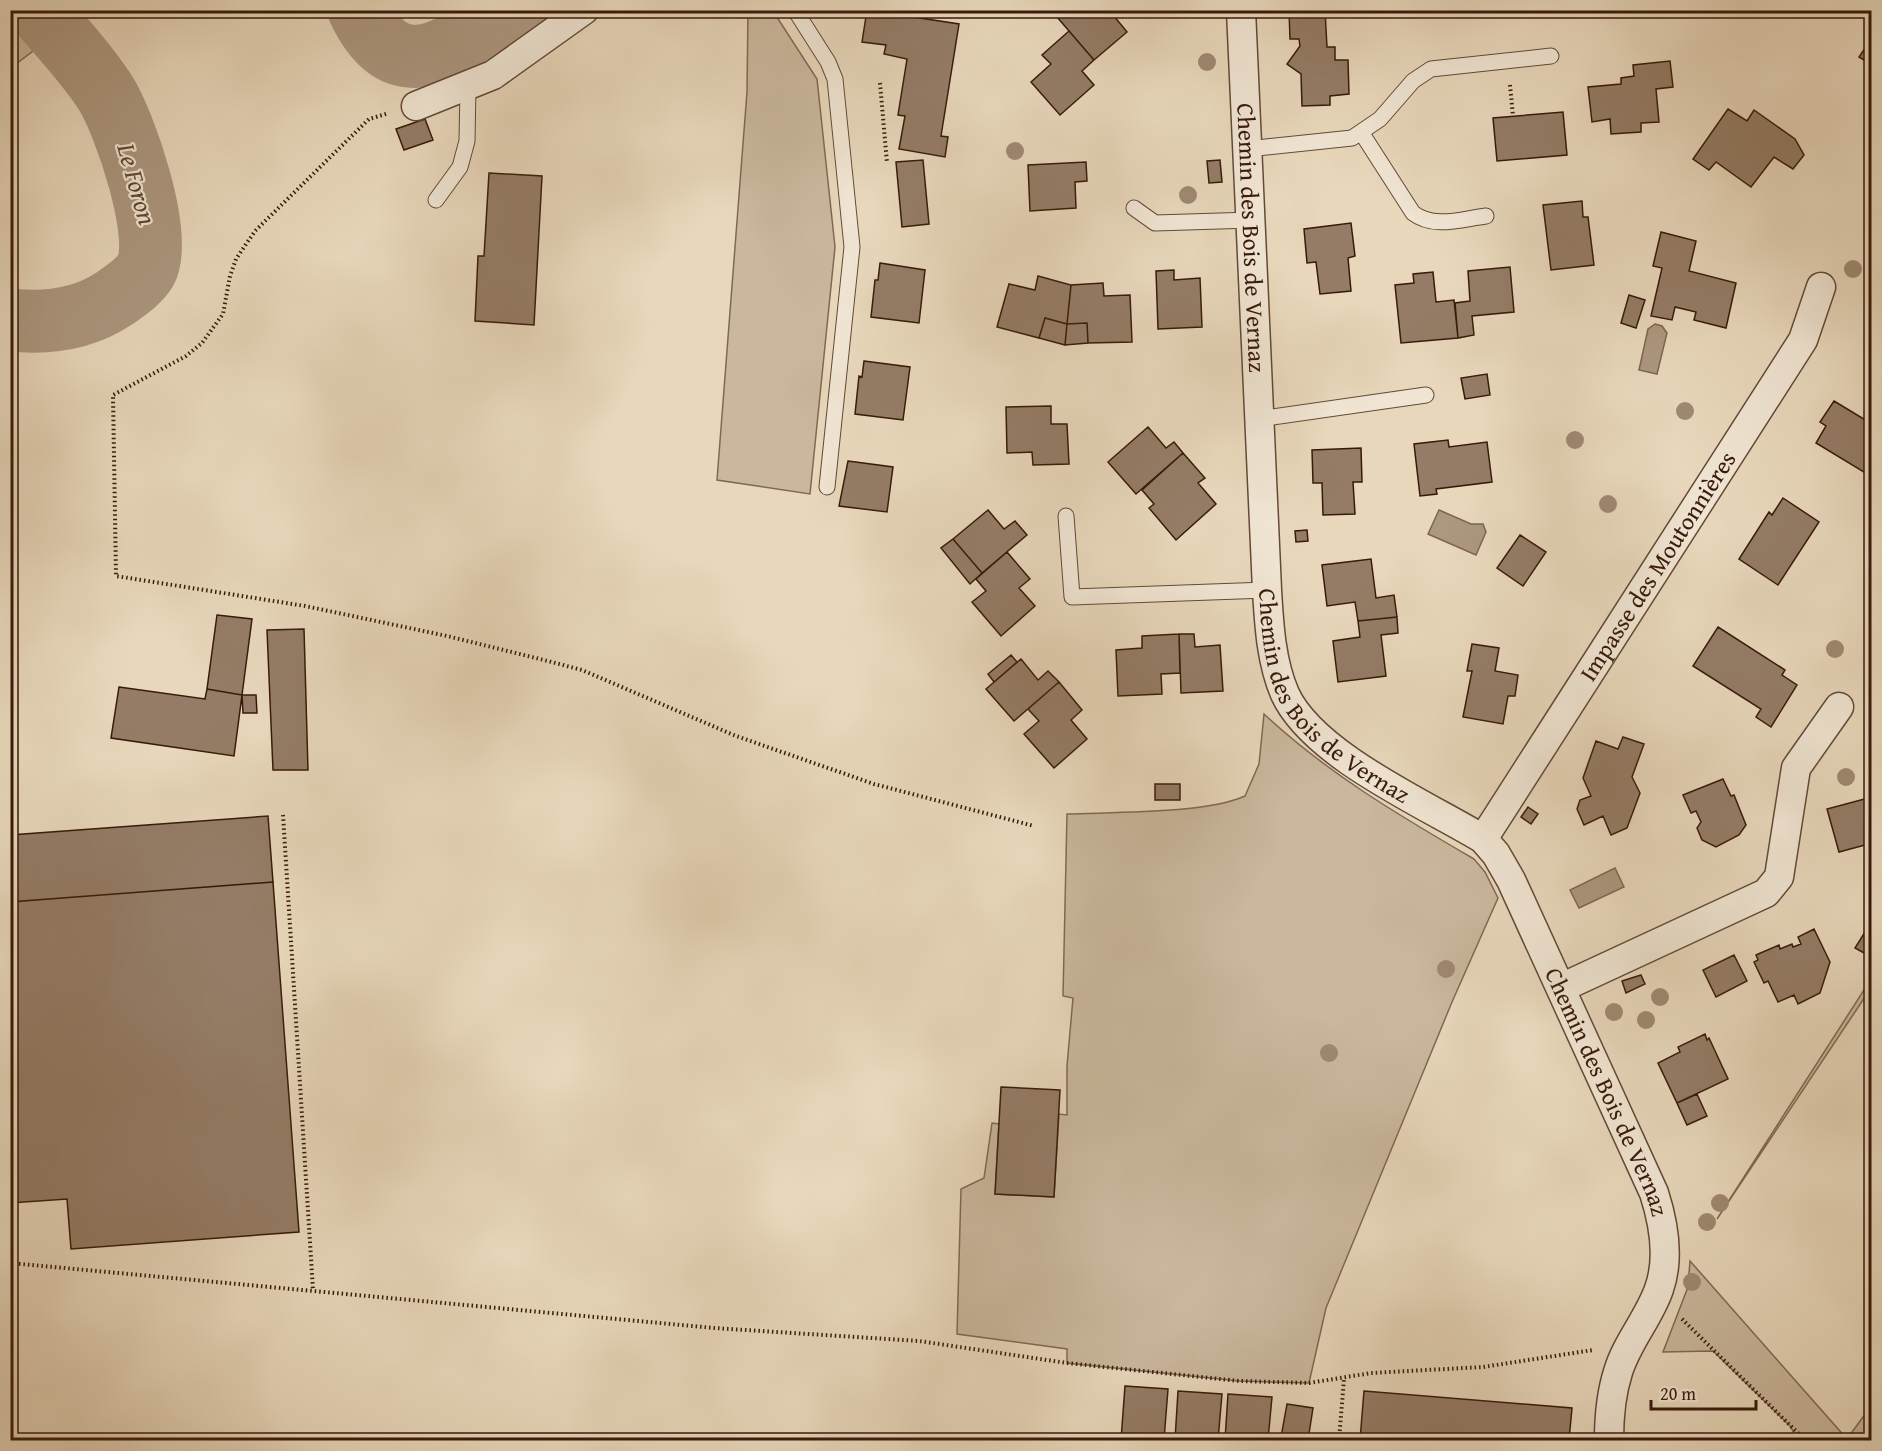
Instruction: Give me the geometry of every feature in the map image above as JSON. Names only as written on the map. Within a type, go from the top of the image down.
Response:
[{"type":"street","points":[[416,106],[493,75],[584,10]]},
{"type":"street","name":"Chemin des Bois de Vernaz","points":[[1241,10],[1267,590],[1271,631],[1280,681],[1293,708],[1311,731],[1350,761],[1483,839],[1504,865],[1654,1193],[1662,1218],[1664,1244],[1664,1267],[1659,1290]]},
{"type":"street","name":"Impasse des Moutonnières","points":[[1483,839],[1803,340],[1821,287]]},
{"type":"street","points":[[1561,988],[1766,893],[1774,887],[1779,877],[1796,768],[1839,707]]},
{"type":"street","points":[[1609,1440],[1613,1394],[1618,1371],[1631,1339],[1659,1290]]},
{"type":"lane","points":[[795,10],[828,62],[835,79],[852,247],[827,488]]},
{"type":"lane","points":[[1247,149],[1352,138],[1380,119],[1413,81],[1431,69],[1551,56]]},
{"type":"lane","points":[[436,200],[460,167],[467,141],[468,87]]},
{"type":"lane","points":[[1361,132],[1413,213],[1421,219],[1439,222],[1486,216]]},
{"type":"lane","points":[[1134,208],[1155,223],[1252,220]]},
{"type":"lane","points":[[1259,419],[1426,394]]},
{"type":"lane","points":[[1066,516],[1072,597],[1267,590]]},
{"type":"path","points":[[880,83],[887,163]]},
{"type":"path","points":[[416,106],[369,119],[255,231],[236,259],[230,276],[224,314],[202,344],[186,356],[113,395],[116,576],[304,606],[447,636],[582,670],[736,736],[873,784],[1034,826]]},
{"type":"path","points":[[283,815],[313,1290]]},
{"type":"path","points":[[10,1263],[714,1328],[919,1341],[1067,1363],[1239,1381],[1310,1383],[1371,1373],[1483,1367],[1546,1359],[1609,1347],[1631,1339]]},
{"type":"path","points":[[1659,1290],[1694,1333],[1805,1440]]},
{"type":"path","points":[[1339,1440],[1344,1379]]},
{"type":"shaded area","points":[[11,10],[38,11],[58,32],[12,67]]},
{"type":"shaded area","points":[[748,11],[773,11],[817,79],[835,247],[810,494],[717,480],[747,92]]},
{"type":"shaded area","points":[[1655,324],[1662,326],[1667,333],[1657,374],[1639,370],[1648,329]]},
{"type":"shaded area","points":[[1439,510],[1471,524],[1483,524],[1486,532],[1476,555],[1428,534]]},
{"type":"shaded area","points":[[1264,714],[1313,756],[1365,792],[1474,859],[1485,872],[1498,898],[1452,1002],[1326,1308],[1309,1383],[1239,1381],[1067,1363],[1067,1349],[957,1334],[961,1189],[984,1178],[992,1123],[999,1124],[995,1194],[1054,1197],[1059,1114],[1067,1115],[1067,1066],[1073,998],[1063,996],[1067,814],[1183,809],[1228,802],[1245,796],[1259,764]]},
{"type":"shaded area","points":[[1615,868],[1624,887],[1579,908],[1570,890]]},
{"type":"shaded area","points":[[1871,979],[1871,988],[1717,1219]]},
{"type":"shaded area","points":[[1690,1261],[1847,1439],[1871,1406],[1871,1440],[1798,1440],[1790,1426],[1713,1351],[1663,1352],[1688,1287]]},
{"type":"building","points":[[867,10],[959,24],[941,136],[948,137],[945,157],[899,149],[905,116],[898,115],[907,59],[884,54],[886,45],[862,42]]},
{"type":"building","points":[[1064,10],[1075,10],[1078,15],[1083,10],[1109,10],[1127,32],[1094,60],[1057,17]]},
{"type":"building","points":[[1289,10],[1325,10],[1327,47],[1335,47],[1335,60],[1348,60],[1349,94],[1330,96],[1330,105],[1302,106],[1301,74],[1287,64],[1300,46],[1299,39],[1290,39]]},
{"type":"building","points":[[1402,10],[1433,10],[1403,14]]},
{"type":"building","points":[[1069,31],[1094,60],[1082,71],[1094,85],[1060,115],[1031,82],[1051,64],[1042,55]]},
{"type":"building","points":[[1872,38],[1872,65],[1859,57]]},
{"type":"building","points":[[1670,61],[1673,87],[1656,89],[1659,122],[1641,123],[1641,132],[1611,134],[1610,119],[1592,122],[1588,87],[1621,84],[1621,78],[1634,76],[1633,65]]},
{"type":"building","points":[[1728,109],[1747,121],[1754,110],[1795,139],[1804,155],[1793,169],[1774,157],[1751,187],[1716,162],[1709,170],[1693,159]]},
{"type":"building","points":[[1563,112],[1567,155],[1497,161],[1493,118]]},
{"type":"building","points":[[425,119],[433,140],[404,150],[396,129]]},
{"type":"building","points":[[923,160],[929,224],[902,227],[896,162]]},
{"type":"building","points":[[1220,160],[1222,182],[1209,183],[1207,161]]},
{"type":"building","points":[[1086,162],[1087,181],[1075,182],[1076,208],[1030,211],[1028,165]]},
{"type":"building","points":[[489,173],[542,176],[534,325],[475,321],[478,256],[484,256]]},
{"type":"building","points":[[1582,201],[1583,217],[1588,217],[1594,265],[1551,270],[1543,205]]},
{"type":"building","points":[[1351,223],[1355,256],[1348,258],[1351,291],[1320,294],[1316,262],[1307,263],[1304,229]]},
{"type":"building","points":[[1661,232],[1696,241],[1689,271],[1736,283],[1726,328],[1694,320],[1696,312],[1675,307],[1672,320],[1651,316],[1662,268],[1653,266]]},
{"type":"building","points":[[880,263],[925,270],[919,323],[871,317],[875,280],[878,280]]},
{"type":"building","points":[[1510,267],[1514,312],[1472,316],[1474,335],[1458,338],[1455,303],[1470,301],[1468,271]]},
{"type":"building","points":[[1174,270],[1174,280],[1200,278],[1202,327],[1158,329],[1156,271]]},
{"type":"building","points":[[1433,272],[1436,302],[1454,300],[1458,338],[1401,343],[1395,285],[1414,283],[1413,274]]},
{"type":"building","points":[[1038,276],[1071,285],[1067,324],[1045,318],[1039,338],[997,327],[1009,284],[1035,290]]},
{"type":"building","points":[[1103,283],[1104,296],[1130,295],[1132,342],[1088,343],[1087,323],[1067,324],[1071,285]]},
{"type":"building","points":[[1629,295],[1645,300],[1636,328],[1621,323]]},
{"type":"building","points":[[1045,318],[1067,324],[1065,345],[1039,338]]},
{"type":"building","points":[[1087,323],[1088,343],[1065,345],[1067,324]]},
{"type":"building","points":[[864,361],[910,367],[903,420],[855,414],[859,376],[862,377]]},
{"type":"building","points":[[1487,374],[1490,395],[1465,399],[1461,378]]},
{"type":"building","points":[[1834,401],[1872,424],[1872,477],[1816,443],[1826,426],[1820,422]]},
{"type":"building","points":[[1051,406],[1051,424],[1067,424],[1069,464],[1033,465],[1032,452],[1007,453],[1006,407]]},
{"type":"building","points":[[1148,427],[1166,448],[1174,442],[1183,453],[1136,494],[1108,462]]},
{"type":"building","points":[[1448,440],[1449,447],[1487,442],[1492,482],[1436,489],[1437,494],[1420,496],[1414,444]]},
{"type":"building","points":[[1361,448],[1362,482],[1353,482],[1355,514],[1323,515],[1322,483],[1313,483],[1312,450]]},
{"type":"building","points":[[1183,453],[1205,478],[1198,483],[1216,504],[1176,540],[1149,508],[1154,504],[1142,490]]},
{"type":"building","points":[[848,461],[893,467],[887,512],[839,506]]},
{"type":"building","points":[[1783,498],[1819,522],[1778,585],[1739,559],[1769,512],[1772,515]]},
{"type":"building","points":[[988,510],[1004,529],[1015,521],[1027,535],[982,573],[953,539]]},
{"type":"building","points":[[1307,530],[1308,541],[1296,542],[1295,531]]},
{"type":"building","points":[[1520,535],[1546,552],[1523,586],[1497,568]]},
{"type":"building","points":[[953,539],[982,573],[970,584],[941,548]]},
{"type":"building","points":[[1007,552],[1030,579],[1019,588],[1035,606],[1001,636],[972,602],[986,591],[976,579]]},
{"type":"building","points":[[1371,559],[1376,598],[1394,595],[1397,617],[1358,621],[1355,602],[1327,606],[1322,565]]},
{"type":"building","points":[[217,615],[252,619],[242,695],[207,689]]},
{"type":"building","points":[[1397,617],[1398,633],[1381,635],[1386,676],[1338,682],[1333,641],[1360,637],[1358,621]]},
{"type":"building","points":[[1718,627],[1785,670],[1782,675],[1797,685],[1771,727],[1756,717],[1761,709],[1693,666]]},
{"type":"building","points":[[304,629],[308,770],[273,770],[267,630]]},
{"type":"building","points":[[1179,634],[1180,673],[1161,674],[1162,694],[1118,696],[1116,650],[1142,648],[1142,636]]},
{"type":"building","points":[[1179,634],[1194,634],[1195,647],[1220,645],[1223,691],[1181,693]]},
{"type":"building","points":[[1472,644],[1499,648],[1495,671],[1518,675],[1515,696],[1508,696],[1503,724],[1463,717],[1472,671],[1467,671]]},
{"type":"building","points":[[1011,655],[1017,662],[994,682],[988,674]]},
{"type":"building","points":[[1021,659],[1038,680],[1048,671],[1059,682],[1014,721],[986,689]]},
{"type":"building","points":[[1059,682],[1082,710],[1071,720],[1087,739],[1054,768],[1024,734],[1039,721],[1028,709]]},
{"type":"building","points":[[119,687],[205,699],[207,689],[242,695],[234,756],[111,738]]},
{"type":"building","points":[[242,695],[256,695],[257,713],[243,713]]},
{"type":"building","points":[[1623,737],[1644,744],[1632,777],[1640,793],[1627,828],[1611,835],[1603,816],[1584,825],[1577,809],[1580,800],[1591,796],[1583,778],[1596,741],[1618,749]]},
{"type":"building","points":[[1723,779],[1731,796],[1734,795],[1746,825],[1739,835],[1716,847],[1702,840],[1697,828],[1701,822],[1696,811],[1691,813],[1683,795]]},
{"type":"building","points":[[1155,784],[1180,784],[1180,800],[1155,800]]},
{"type":"building","points":[[1872,797],[1872,847],[1865,849],[1865,845],[1839,852],[1827,809]]},
{"type":"building","points":[[1528,807],[1538,814],[1531,824],[1521,817]]},
{"type":"building","points":[[268,816],[273,882],[10,902],[10,835]]},
{"type":"building","points":[[273,882],[299,1232],[71,1249],[67,1199],[10,1203],[10,902]]},
{"type":"building","points":[[1814,929],[1830,962],[1820,993],[1798,1004],[1794,995],[1778,1002],[1768,981],[1764,983],[1754,962],[1758,960],[1756,955],[1779,945],[1780,949],[1792,944],[1793,947],[1801,944],[1798,937]]},
{"type":"building","points":[[1865,932],[1872,936],[1872,941],[1864,953],[1855,948]]},
{"type":"building","points":[[1734,955],[1747,981],[1716,997],[1703,970]]},
{"type":"building","points":[[1641,975],[1645,984],[1626,993],[1622,981]]},
{"type":"building","points":[[1705,1034],[1728,1079],[1677,1103],[1658,1063],[1680,1052],[1678,1047]]},
{"type":"building","points":[[1001,1087],[1060,1090],[1054,1197],[995,1194]]},
{"type":"building","points":[[1697,1094],[1707,1116],[1687,1125],[1677,1103]]},
{"type":"building","points":[[1125,1386],[1168,1389],[1164,1440],[1121,1440]]},
{"type":"building","points":[[1178,1391],[1222,1394],[1218,1440],[1175,1440]]},
{"type":"building","points":[[1364,1391],[1572,1408],[1569,1440],[1360,1440]]},
{"type":"building","points":[[1228,1394],[1272,1397],[1268,1440],[1225,1440]]},
{"type":"building","points":[[1287,1404],[1313,1408],[1308,1440],[1281,1437]]},
{"type":"waterway","name":"Le Foron","points":[[10,320],[52,320],[91,311],[115,298],[140,278],[146,270],[150,254],[150,233],[140,181],[113,107],[90,71],[38,10]]},
{"type":"waterway","name":"Le Foron","points":[[359,10],[375,36],[393,51],[412,56],[431,54],[451,46],[515,10]]}]
